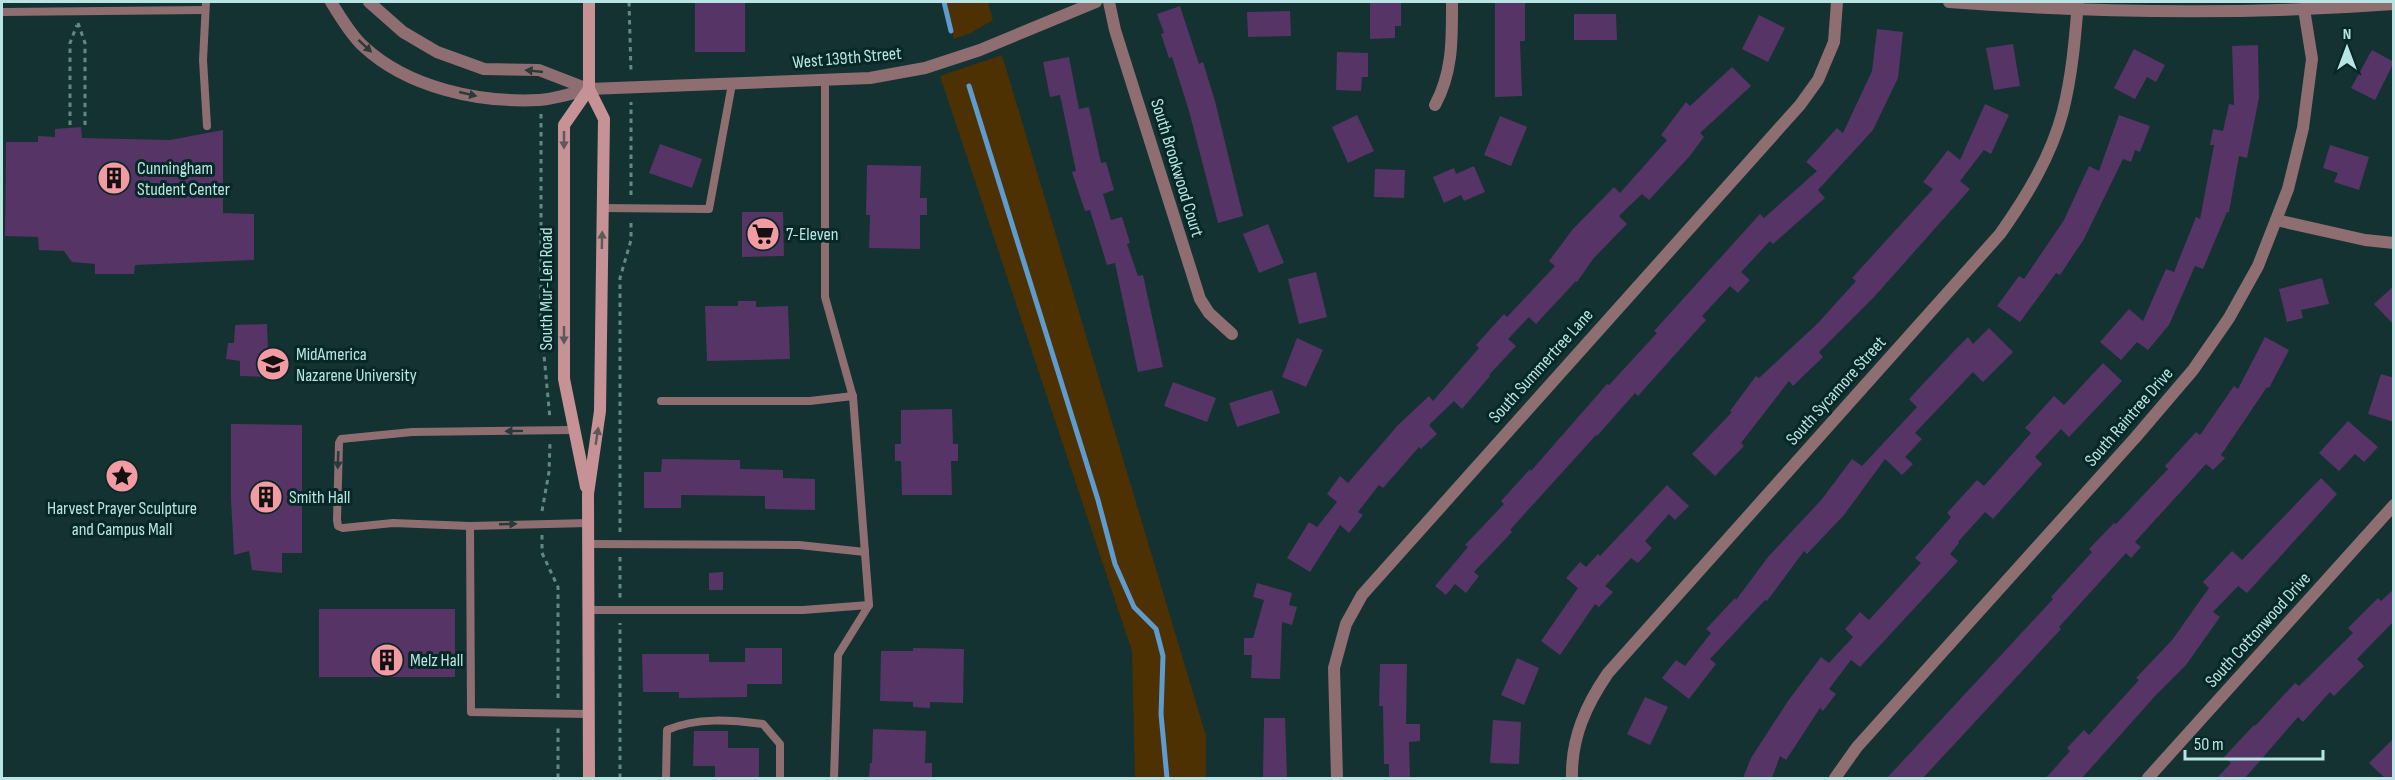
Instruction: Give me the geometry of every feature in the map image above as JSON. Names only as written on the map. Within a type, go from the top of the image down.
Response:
[{"type":"main road","name":"South Mur-Len Road","points":[[589,2],[589,89],[604,119],[600,411],[588,494],[589,778]]},
{"type":"main road","name":"South Mur-Len Road","points":[[588,494],[564,379],[564,125],[589,89]]},
{"type":"street","points":[[330,2],[362,45],[394,70],[434,86],[491,99],[541,100],[589,89]]},
{"type":"street","points":[[369,2],[403,32],[437,52],[484,69],[539,70],[589,89]]},
{"type":"street","name":"West 139th Street","points":[[589,89],[870,78],[925,68],[980,50],[1096,2]]},
{"type":"street","name":"South Brookwood Court","points":[[1109,2],[1115,30],[1197,291],[1209,314],[1232,334]]},
{"type":"street","points":[[1435,105],[1450,67],[1452,2]]},
{"type":"street","name":"South Summertree Lane","points":[[1337,778],[1334,668],[1346,624],[1362,595],[1800,105],[1818,80],[1834,42],[1837,2]]},
{"type":"street","points":[[1949,2],[2078,5],[2184,11],[2304,9],[2394,4]]},
{"type":"street","name":"South Sycamore Street","points":[[1572,778],[1574,749],[1582,718],[1593,695],[1608,673],[2000,234],[2025,198],[2046,157],[2062,114],[2071,74],[2078,5]]},
{"type":"street","name":"South Raintree Drive","points":[[1835,778],[1857,747],[2193,370],[2229,318],[2258,266],[2289,189],[2303,128],[2312,59],[2304,9]]},
{"type":"street","points":[[2277,220],[2365,240],[2394,243]]},
{"type":"street","name":"South Cottonwood Drive","points":[[2148,778],[2394,505]]},
{"type":"lane","points":[[2,12],[115,6],[206,6],[203,60],[207,126]]},
{"type":"lane","points":[[825,80],[825,297],[853,396],[869,605],[838,655],[834,778]]},
{"type":"lane","points":[[603,208],[710,209],[732,84]]},
{"type":"lane","points":[[661,401],[810,401],[853,396]]},
{"type":"lane","points":[[573,430],[412,432],[341,439],[339,443],[337,520],[338,526],[344,528],[393,524],[470,526],[588,523]]},
{"type":"lane","points":[[470,526],[471,712],[589,714]]},
{"type":"lane","points":[[588,544],[799,545],[865,552]]},
{"type":"lane","points":[[588,610],[803,610],[869,605]]},
{"type":"lane","points":[[666,778],[667,730],[682,724],[733,720],[763,724],[780,744],[780,778]]},
{"type":"path","points":[[628,2],[631,64]]},
{"type":"path","points":[[70,125],[70,43],[78,23],[84,43],[85,125]]},
{"type":"path","points":[[620,778],[620,278],[631,240],[632,109]]},
{"type":"shaded area","points":[[944,2],[988,2],[993,20],[971,33],[954,39]]},
{"type":"shaded area","points":[[1002,55],[1206,736],[1206,778],[1135,778],[1132,651],[940,76]]},
{"type":"building","points":[[695,2],[745,2],[745,52],[695,52]]},
{"type":"building","points":[[1370,2],[1401,2],[1401,26],[1395,26],[1395,38],[1370,39]]},
{"type":"building","points":[[1495,2],[1525,2],[1525,41],[1520,41],[1522,96],[1495,97]]},
{"type":"building","points":[[1180,6],[1199,64],[1203,62],[1215,101],[1243,216],[1218,223],[1189,111],[1172,57],[1169,58],[1161,34],[1164,33],[1157,14]]},
{"type":"building","points":[[1290,11],[1291,36],[1248,37],[1247,12]]},
{"type":"building","points":[[1574,14],[1616,14],[1617,40],[1574,40]]},
{"type":"building","points":[[1759,15],[1785,28],[1768,62],[1742,49]]},
{"type":"building","points":[[1877,29],[1903,32],[1898,78],[1873,130],[1818,190],[1825,198],[1773,244],[1770,241],[1741,272],[1750,280],[1738,293],[1730,286],[1702,316],[1706,320],[1638,396],[1635,393],[1596,435],[1474,572],[1479,576],[1466,593],[1455,584],[1446,595],[1435,586],[1468,547],[1465,545],[1504,504],[1501,501],[1530,469],[1531,471],[1607,384],[1609,385],[1657,333],[1654,331],[1760,214],[1764,218],[1817,171],[1806,162],[1837,128],[1843,133],[1872,71]]},
{"type":"building","points":[[2013,44],[2020,86],[1994,90],[1986,48]]},
{"type":"building","points":[[2258,45],[2259,98],[2247,158],[2239,156],[2229,212],[2227,212],[2203,269],[2195,266],[2169,325],[2148,350],[2137,342],[2121,360],[2100,342],[2129,309],[2143,321],[2166,269],[2174,272],[2196,217],[2200,219],[2214,145],[2210,145],[2213,129],[2223,131],[2229,104],[2234,105],[2232,46]]},
{"type":"building","points":[[2134,49],[2165,65],[2156,82],[2147,77],[2135,99],[2114,88]]},
{"type":"building","points":[[2372,50],[2394,62],[2375,100],[2351,88]]},
{"type":"building","points":[[1337,52],[1368,53],[1368,77],[1362,77],[1361,91],[1336,90]]},
{"type":"building","points":[[1069,57],[1079,109],[1089,107],[1101,163],[1106,162],[1114,190],[1103,194],[1111,220],[1122,217],[1130,243],[1127,244],[1138,276],[1143,275],[1163,367],[1138,372],[1115,263],[1107,265],[1090,210],[1085,211],[1072,172],[1076,171],[1060,95],[1050,97],[1043,62]]},
{"type":"building","points":[[1732,67],[1751,86],[1700,133],[1704,137],[1689,157],[1649,200],[1642,194],[1619,216],[1627,224],[1593,259],[1577,282],[1536,324],[1529,317],[1508,339],[1516,346],[1462,409],[1454,401],[1429,425],[1437,434],[1421,449],[1419,447],[1383,488],[1379,485],[1358,512],[1363,515],[1349,533],[1340,525],[1310,572],[1287,558],[1309,522],[1317,527],[1337,502],[1327,494],[1340,476],[1348,483],[1398,425],[1429,396],[1433,401],[1479,348],[1476,345],[1504,314],[1507,317],[1555,266],[1549,261],[1573,229],[1614,187],[1620,193],[1667,140],[1661,135],[1686,102],[1690,106]]},
{"type":"building","points":[[1985,104],[2009,115],[1991,154],[1984,150],[1960,181],[1970,189],[1874,297],[1819,352],[1823,357],[1793,386],[1789,381],[1741,443],[1744,446],[1715,476],[1692,454],[1732,412],[1730,411],[1756,376],[1759,378],[1818,323],[1856,281],[1852,278],[1933,189],[1923,182],[1948,150],[1960,160]]},
{"type":"building","points":[[1357,115],[1374,151],[1348,163],[1332,127]]},
{"type":"building","points":[[2119,115],[2150,126],[2140,152],[2135,150],[2131,162],[2123,159],[2084,239],[2060,275],[2056,273],[2020,322],[1997,306],[2019,276],[2024,279],[2064,220],[2089,166],[2099,171]]},
{"type":"building","points":[[1500,116],[1527,127],[1511,166],[1484,155]]},
{"type":"building","name":"Cunningham Student Center","points":[[81,127],[82,138],[170,140],[223,130],[223,213],[254,214],[254,260],[135,265],[134,274],[95,274],[95,264],[72,262],[64,251],[39,250],[38,237],[5,236],[6,142],[38,142],[38,136],[55,137],[55,129]]},
{"type":"building","points":[[660,144],[702,159],[692,188],[649,173]]},
{"type":"building","points":[[2330,145],[2369,157],[2359,190],[2334,182],[2338,173],[2323,168]]},
{"type":"building","points":[[867,165],[921,166],[920,198],[927,198],[927,215],[920,215],[920,249],[869,248],[870,215],[866,215]]},
{"type":"building","points":[[1474,166],[1485,192],[1464,201],[1461,195],[1444,203],[1433,177],[1454,168],[1456,174]]},
{"type":"building","points":[[1375,169],[1405,170],[1404,198],[1374,197]]},
{"type":"building","name":"7-Eleven","points":[[742,212],[783,212],[784,256],[742,257]]},
{"type":"building","points":[[1268,224],[1284,263],[1259,273],[1243,234]]},
{"type":"building","points":[[1316,272],[1327,317],[1299,324],[1288,279]]},
{"type":"building","points":[[2322,278],[2329,304],[2301,310],[2303,318],[2287,322],[2279,289]]},
{"type":"building","points":[[2394,286],[2394,325],[2374,304]]},
{"type":"building","points":[[738,301],[756,301],[756,307],[788,306],[790,359],[707,361],[705,306],[738,306]]},
{"type":"building","points":[[267,324],[269,377],[240,376],[240,361],[226,359],[228,343],[234,343],[235,325]]},
{"type":"building","points":[[1989,328],[2013,352],[1983,382],[1973,372],[1915,433],[1922,439],[1905,457],[1913,464],[1902,475],[1885,459],[1844,515],[1807,554],[1804,551],[1767,601],[1765,600],[1710,659],[1716,664],[1689,699],[1662,678],[1676,660],[1685,666],[1711,633],[1706,629],[1735,598],[1736,600],[1768,557],[1822,499],[1852,459],[1862,466],[1917,407],[1909,399],[1968,337],[1973,344]]},
{"type":"building","points":[[2265,337],[2289,350],[2269,388],[2267,387],[2221,455],[2225,458],[2213,470],[2206,464],[2135,542],[2141,547],[2131,558],[2126,553],[2059,627],[2061,629],[1923,778],[1887,778],[2053,599],[2051,597],[2092,552],[2089,549],[2168,469],[2165,466],[2196,432],[2200,435],[2234,386],[2238,389]]},
{"type":"building","points":[[1297,338],[1323,350],[1306,387],[1282,377]]},
{"type":"building","points":[[2103,363],[2122,381],[2069,437],[2061,429],[2035,457],[2042,464],[1993,519],[1985,512],[1958,542],[1950,554],[1958,561],[1860,667],[1851,660],[1829,689],[1836,694],[1823,711],[1820,708],[1786,760],[1780,756],[1772,778],[1743,778],[1751,758],[1788,701],[1821,657],[1829,663],[1853,637],[1845,629],[1860,612],[1869,620],[1921,563],[1915,558],[1951,517],[1947,513],[1977,480],[1984,486],[2031,433],[2025,428],[2054,396],[2064,405]]},
{"type":"building","points":[[2381,374],[2394,378],[2394,422],[2368,414]]},
{"type":"building","points":[[1173,382],[1216,398],[1207,422],[1164,406]]},
{"type":"building","points":[[1272,390],[1280,413],[1237,427],[1229,403]]},
{"type":"building","points":[[952,409],[953,444],[958,444],[958,461],[951,461],[952,495],[902,495],[901,461],[895,461],[895,444],[901,444],[901,410]]},
{"type":"building","points":[[2348,421],[2378,447],[2364,462],[2355,454],[2339,471],[2319,453]]},
{"type":"building","name":"Smith Hall","points":[[231,424],[302,425],[302,553],[282,553],[282,573],[252,570],[249,551],[234,555]]},
{"type":"building","points":[[662,459],[740,460],[740,469],[783,470],[783,478],[815,479],[815,510],[765,509],[765,496],[681,495],[681,508],[644,508],[644,472],[661,472]]},
{"type":"building","points":[[2321,478],[2337,494],[2247,593],[2238,586],[2213,612],[2220,617],[2186,665],[2082,778],[2046,778],[2070,751],[2067,748],[2084,730],[2089,735],[2139,680],[2136,678],[2172,640],[2209,588],[2203,582],[2232,551],[2242,560]]},
{"type":"building","points":[[1667,485],[1689,506],[1675,520],[1669,514],[1645,541],[1652,548],[1638,563],[1631,558],[1605,586],[1613,592],[1599,607],[1595,604],[1560,655],[1541,641],[1578,588],[1566,578],[1580,562],[1586,567],[1598,554],[1600,556]]},
{"type":"building","points":[[723,572],[723,590],[709,590],[709,573]]},
{"type":"building","points":[[1257,583],[1292,593],[1289,605],[1297,607],[1292,625],[1282,622],[1280,679],[1251,678],[1252,655],[1244,655],[1244,638],[1253,638],[1264,600],[1253,597]]},
{"type":"building","points":[[2394,589],[2394,621],[2357,659],[2364,666],[2334,696],[2330,692],[2303,722],[2298,717],[2245,778],[2217,778],[2231,763],[2224,757],[2295,683],[2299,686],[2353,633],[2348,628],[2378,598],[2381,601]]},
{"type":"building","name":"Melz Hall","points":[[319,609],[455,609],[455,677],[319,677]]},
{"type":"building","points":[[745,648],[782,648],[782,684],[747,684],[747,697],[679,698],[679,692],[643,692],[642,654],[709,654],[709,662],[745,662]]},
{"type":"building","points":[[913,648],[964,649],[963,703],[930,702],[930,708],[913,707],[913,702],[880,701],[881,651],[913,651]]},
{"type":"building","points":[[1517,658],[1539,668],[1524,705],[1501,695]]},
{"type":"building","points":[[1380,664],[1407,664],[1406,724],[1420,724],[1420,741],[1409,742],[1410,778],[1389,778],[1389,764],[1384,764],[1383,706],[1379,706]]},
{"type":"building","points":[[1645,697],[1668,707],[1650,745],[1627,734]]},
{"type":"building","points":[[1264,718],[1285,718],[1287,778],[1263,778]]},
{"type":"building","points":[[1493,720],[1521,722],[1519,764],[1490,763]]},
{"type":"building","points":[[873,729],[926,731],[925,763],[932,763],[932,778],[869,778]]},
{"type":"building","points":[[694,731],[728,731],[728,748],[759,748],[759,778],[715,778],[715,766],[693,766]]},
{"type":"building","points":[[2394,738],[2394,778],[2385,778],[2369,763]]},
{"type":"waterway","points":[[944,2],[951,31]]},
{"type":"waterway","points":[[969,86],[1098,500],[1115,564],[1134,607],[1156,629],[1163,656],[1161,714],[1167,778]]},
{"type":"place","name":"Cunningham Student Center","points":[[114,178]]},
{"type":"place","name":"7-Eleven","points":[[763,234]]},
{"type":"place","name":"MidAmerica Nazarene University","points":[[273,364]]},
{"type":"place","name":"Harvest Prayer Sculpture and Campus Mall","points":[[122,476]]},
{"type":"place","name":"Smith Hall","points":[[266,497]]},
{"type":"place","name":"Melz Hall","points":[[387,660]]}]
